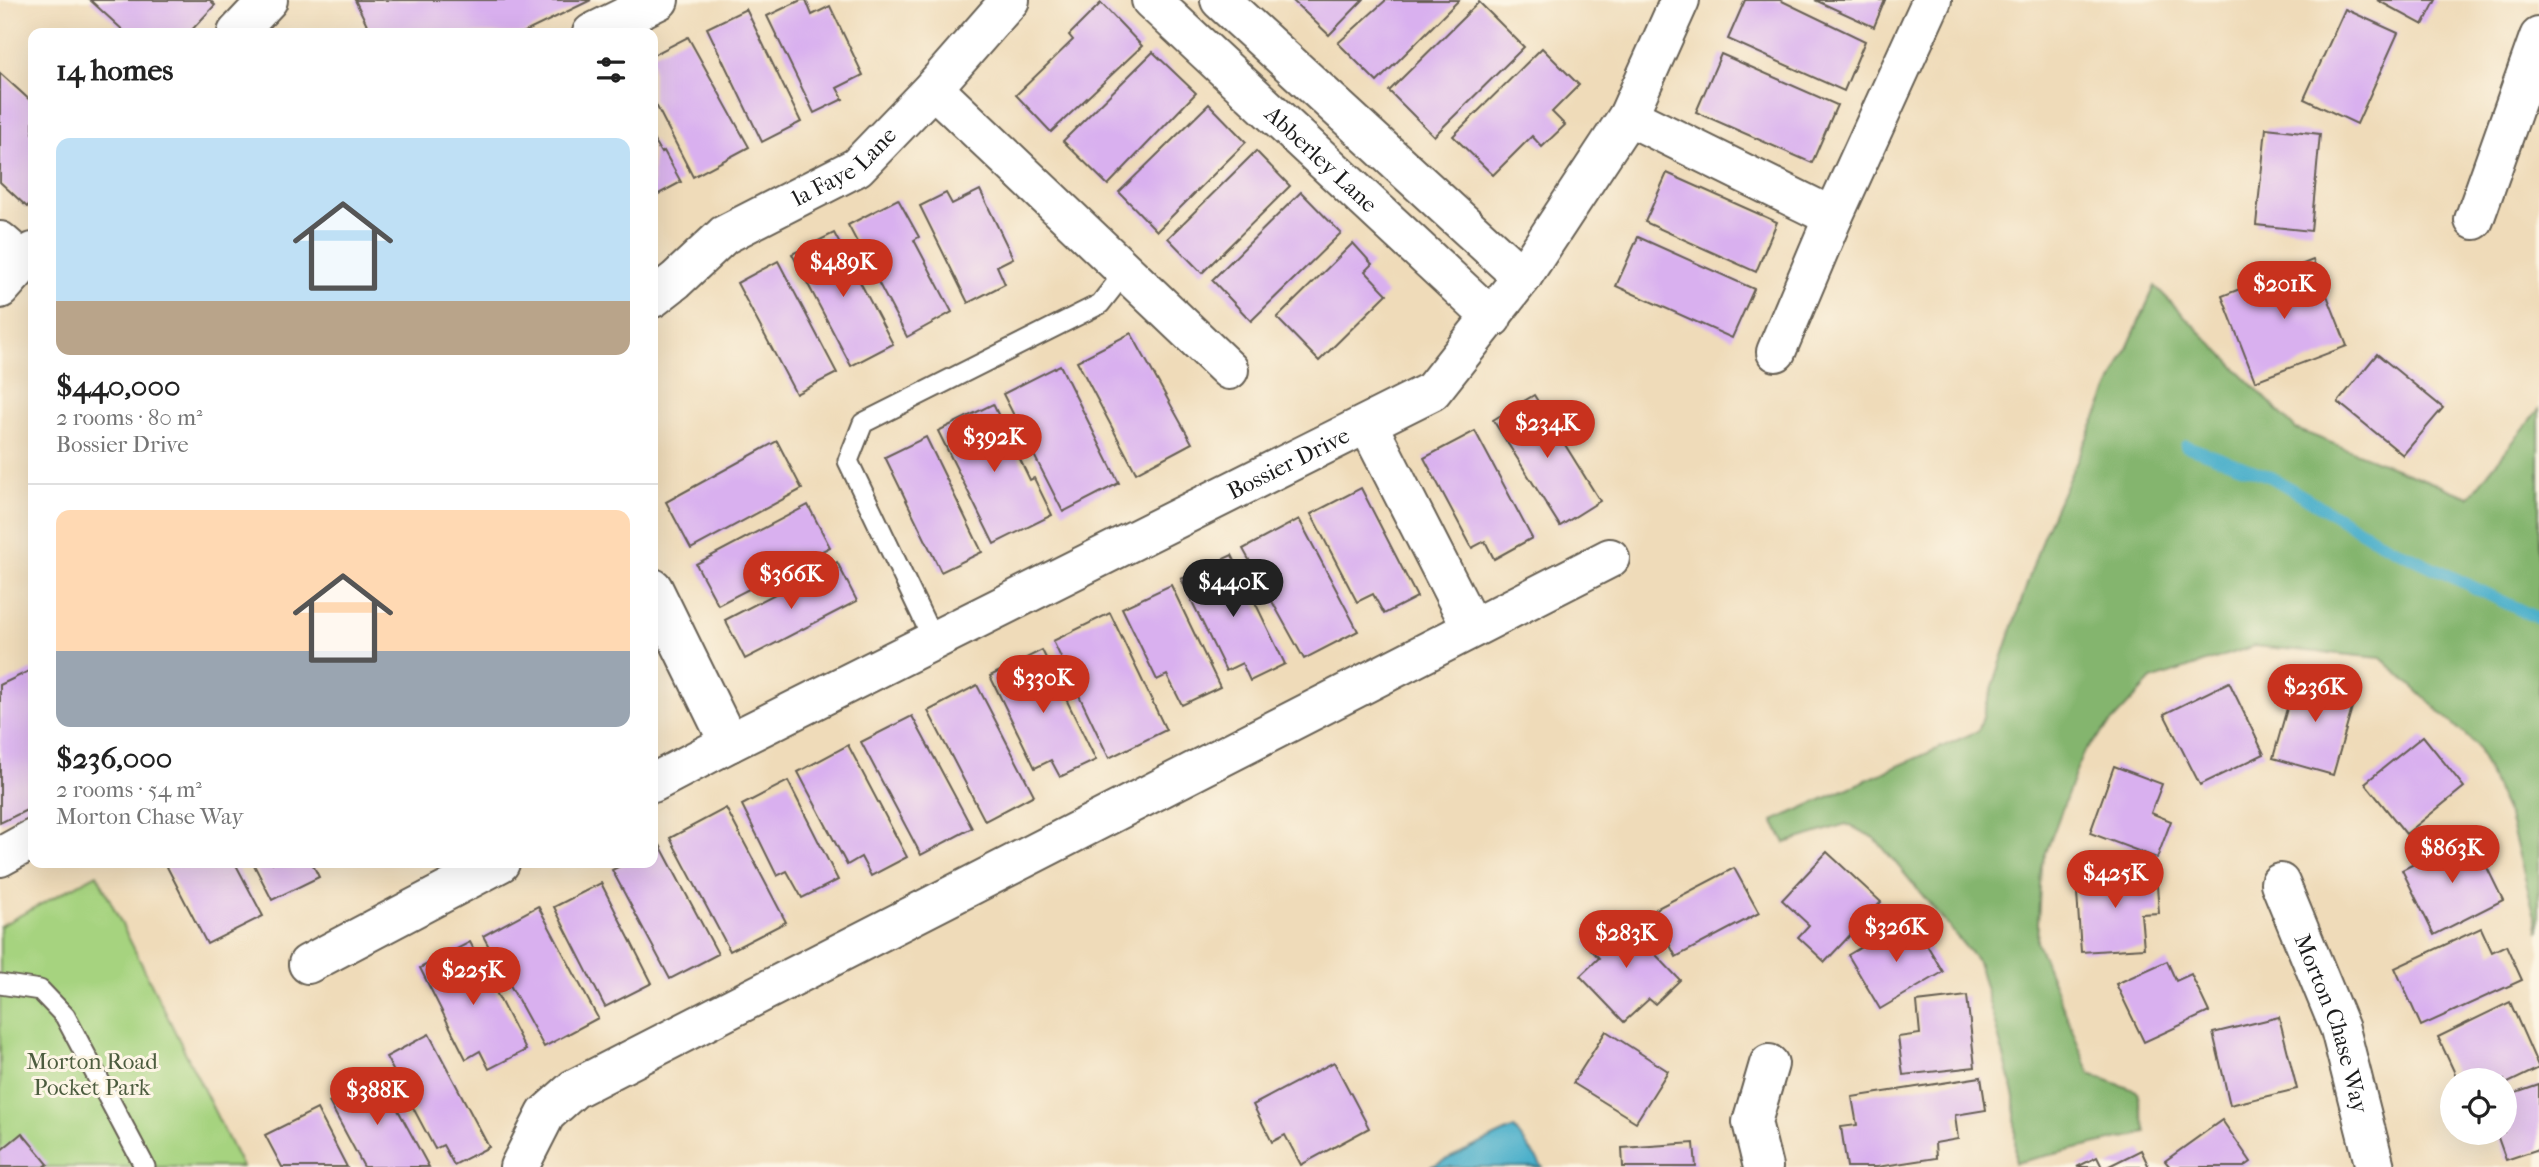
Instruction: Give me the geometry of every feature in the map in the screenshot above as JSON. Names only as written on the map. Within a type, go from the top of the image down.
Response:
[{"type":"street","points":[[242,28],[268,0]]},
{"type":"street","points":[[602,28],[659,0]]},
{"type":"street","name":"la Faye Lane","points":[[658,294],[724,235],[857,167],[933,88],[1010,0]]},
{"type":"street","name":"Abberley Lane","points":[[1151,0],[1492,318]]},
{"type":"street","name":"Abberley Lane","points":[[1220,0],[1522,277]]},
{"type":"street","name":"Bossier Drive","points":[[658,780],[933,639],[1432,391],[1522,277],[1628,116],[1680,0]]},
{"type":"street","points":[[1776,352],[1833,217],[1932,0]]},
{"type":"street","points":[[2474,220],[2539,37]]},
{"type":"street","points":[[933,88],[1229,370]]},
{"type":"street","points":[[1628,116],[1833,217]]},
{"type":"street","points":[[1368,425],[1471,627]]},
{"type":"street","points":[[519,1167],[546,1114],[575,1089],[1610,558]]},
{"type":"street","points":[[658,598],[729,743]]},
{"type":"street","points":[[0,857],[28,842]]},
{"type":"street","points":[[308,964],[490,868]]},
{"type":"street","name":"Morton Chase Way","points":[[2280,883],[2340,1029],[2375,1167]]},
{"type":"street","points":[[1763,1167],[1752,1122],[1769,1063]]},
{"type":"lane","points":[[933,639],[848,461],[863,423],[1100,304],[1125,272]]},
{"type":"lane","points":[[0,984],[40,990],[65,1016],[145,1167]]},
{"type":"green space","points":[[2155,286],[2296,429],[2469,497],[2539,409],[2539,932],[2509,817],[2476,745],[2381,658],[2254,646],[2151,680],[2083,753],[2041,866],[2037,942],[2090,1074],[2137,1091],[2146,1133],[2015,1163],[2015,1097],[1978,962],[1875,838],[1846,824],[1785,843],[1773,821],[1978,731],[2043,536]]},
{"type":"green space","name":"Morton Road Pocket Park","points":[[97,874],[242,1167],[0,1167],[0,926]]},
{"type":"water","points":[[1514,1128],[1543,1167],[1430,1167]]},
{"type":"building","points":[[90,0],[210,0],[215,5],[194,28],[121,28]]},
{"type":"building","points":[[355,0],[591,0],[533,28],[369,28]]},
{"type":"building","points":[[806,0],[812,15],[830,6],[863,75],[837,88],[843,99],[814,113],[767,16]]},
{"type":"building","points":[[1292,0],[1363,0],[1329,35]]},
{"type":"building","points":[[1386,0],[1459,0],[1377,82],[1338,43]]},
{"type":"building","points":[[1745,0],[1780,0],[1865,41],[1844,91],[1728,39]]},
{"type":"building","points":[[1815,0],[1885,0],[1874,27]]},
{"type":"building","points":[[2377,0],[2436,0],[2423,25]]},
{"type":"building","points":[[1479,2],[1524,47],[1434,136],[1389,91]]},
{"type":"building","points":[[1101,3],[1142,46],[1051,132],[1016,95],[1073,40],[1069,35]]},
{"type":"building","points":[[746,9],[801,122],[762,142],[707,28]]},
{"type":"building","points":[[2345,9],[2398,33],[2357,124],[2304,99]]},
{"type":"building","points":[[688,37],[749,147],[693,177],[658,109],[658,52]]},
{"type":"building","points":[[1542,48],[1579,85],[1552,112],[1565,125],[1542,147],[1532,136],[1493,175],[1453,136]]},
{"type":"building","points":[[1153,52],[1196,93],[1108,185],[1063,141]]},
{"type":"building","points":[[1721,54],[1837,105],[1812,163],[1696,112]]},
{"type":"building","points":[[0,73],[28,98],[27,207],[0,182]]},
{"type":"building","points":[[1209,104],[1246,142],[1157,231],[1119,192]]},
{"type":"building","points":[[2266,128],[2320,134],[2311,231],[2256,225]]},
{"type":"building","points":[[658,148],[661,153],[664,151],[681,182],[658,194]]},
{"type":"building","points":[[1256,151],[1290,186],[1202,273],[1168,238]]},
{"type":"building","points":[[1667,173],[1777,222],[1756,272],[1645,222]]},
{"type":"building","points":[[980,190],[1013,258],[997,266],[1005,284],[968,303],[920,206],[946,193],[952,204]]},
{"type":"building","points":[[1301,192],[1341,233],[1251,321],[1212,280]]},
{"type":"building","points":[[898,199],[919,237],[914,240],[952,312],[907,337],[848,225]]},
{"type":"building","points":[[834,233],[893,344],[851,366],[792,254]]},
{"type":"building","points":[[1638,237],[1754,289],[1732,338],[1616,286]]},
{"type":"building","points":[[1353,243],[1372,264],[1365,271],[1387,294],[1319,361],[1277,318]]},
{"type":"building","points":[[2313,260],[2347,346],[2255,381],[2222,296]]},
{"type":"building","points":[[778,261],[837,373],[796,394],[737,283]]},
{"type":"building","points":[[1131,333],[1192,443],[1136,473],[1077,361]]},
{"type":"building","points":[[2377,354],[2443,408],[2403,455],[2338,402]]},
{"type":"building","points":[[1060,365],[1119,483],[1063,512],[1003,394]]},
{"type":"building","points":[[1534,395],[1600,501],[1560,526],[1493,420]]},
{"type":"building","points":[[993,404],[1030,480],[1034,478],[1052,515],[994,544],[938,431]]},
{"type":"building","points":[[1475,431],[1532,538],[1494,559],[1485,541],[1472,548],[1424,458]]},
{"type":"building","points":[[926,437],[982,552],[941,572],[885,457]]},
{"type":"building","points":[[777,441],[802,489],[691,549],[666,502]]},
{"type":"building","points":[[1361,488],[1417,597],[1384,614],[1373,594],[1357,602],[1311,514]]},
{"type":"building","points":[[808,505],[830,547],[718,605],[696,564]]},
{"type":"building","points":[[1299,519],[1358,631],[1304,659],[1243,549]]},
{"type":"building","points":[[1232,555],[1285,664],[1250,681],[1242,663],[1226,671],[1181,579]]},
{"type":"building","points":[[837,562],[857,601],[745,659],[725,620]]},
{"type":"building","points":[[1171,585],[1220,687],[1182,705],[1167,675],[1157,680],[1122,608]]},
{"type":"building","points":[[1110,613],[1166,730],[1109,758],[1053,641]]},
{"type":"building","points":[[1042,650],[1096,760],[1060,777],[1051,760],[1035,768],[990,676]]},
{"type":"building","points":[[28,671],[28,809],[0,823],[0,685]]},
{"type":"building","points":[[2297,673],[2357,691],[2333,775],[2273,758]]},
{"type":"building","points":[[2229,682],[2264,754],[2200,785],[2164,714]]},
{"type":"building","points":[[977,685],[1034,795],[985,821],[928,711]]},
{"type":"building","points":[[912,716],[972,828],[921,855],[861,742]]},
{"type":"building","points":[[2423,736],[2464,787],[2406,834],[2365,783]]},
{"type":"building","points":[[848,745],[907,857],[871,876],[861,857],[847,865],[798,772]]},
{"type":"building","points":[[2114,766],[2162,784],[2151,813],[2171,821],[2157,858],[2090,833]]},
{"type":"building","points":[[788,781],[838,880],[802,898],[787,871],[777,876],[742,805]]},
{"type":"building","points":[[726,808],[786,922],[730,951],[670,838]]},
{"type":"building","points":[[2471,835],[2503,900],[2434,935],[2402,870]]},
{"type":"building","points":[[660,845],[718,954],[670,979],[612,870],[658,868]]},
{"type":"building","points":[[1827,852],[1881,902],[1825,962],[1798,937],[1809,925],[1782,900]]},
{"type":"building","points":[[168,868],[238,868],[263,916],[207,944]]},
{"type":"building","points":[[256,868],[314,868],[319,877],[272,900]]},
{"type":"building","points":[[1734,868],[1759,913],[1676,957],[1652,911]]},
{"type":"building","points":[[2156,872],[2159,913],[2141,914],[2144,948],[2081,952],[2076,878]]},
{"type":"building","points":[[601,883],[652,983],[605,1007],[554,907]]},
{"type":"building","points":[[538,906],[598,1018],[544,1047],[483,936]]},
{"type":"building","points":[[1616,913],[1680,980],[1655,1004],[1649,999],[1624,1022],[1580,976],[1599,958],[1585,943]]},
{"type":"building","points":[[1911,918],[1943,972],[1880,1009],[1848,955]]},
{"type":"building","points":[[2481,928],[2492,952],[2506,945],[2522,980],[2421,1026],[2395,968]]},
{"type":"building","points":[[470,942],[526,1050],[489,1069],[480,1051],[466,1059],[420,968]]},
{"type":"building","points":[[2167,961],[2176,981],[2191,974],[2209,1012],[2144,1042],[2116,984]]},
{"type":"building","points":[[1967,996],[1975,1067],[1903,1075],[1898,1037],[1920,1034],[1917,1002]]},
{"type":"building","points":[[2510,1002],[2539,1068],[2517,1079],[2517,1068],[2452,1068],[2438,1037]]},
{"type":"building","points":[[2279,1017],[2297,1089],[2230,1105],[2213,1033]]},
{"type":"building","points":[[1606,1031],[1668,1071],[1636,1122],[1573,1083]]},
{"type":"building","points":[[429,1034],[489,1147],[454,1165],[443,1145],[435,1149],[386,1057]]},
{"type":"building","points":[[1334,1062],[1369,1128],[1301,1165],[1285,1135],[1272,1142],[1253,1105]]},
{"type":"building","points":[[379,1075],[429,1167],[364,1167],[329,1102]]},
{"type":"building","points":[[1981,1077],[1986,1110],[1955,1115],[1958,1139],[1935,1143],[1936,1158],[1877,1167],[1847,1167],[1841,1127],[1857,1125],[1852,1097]]},
{"type":"building","points":[[2539,1085],[2539,1149],[2506,1160],[2501,1145],[2517,1145],[2517,1093]]},
{"type":"building","points":[[317,1109],[347,1167],[282,1167],[265,1135]]},
{"type":"building","points":[[2222,1120],[2251,1162],[2244,1167],[2170,1167],[2165,1161]]},
{"type":"building","points":[[22,1133],[48,1164],[44,1167],[0,1167],[0,1151]]},
{"type":"building","points":[[1694,1143],[1696,1167],[1623,1167],[1622,1148]]},
{"type":"building","points":[[2141,1150],[2149,1167],[2107,1167]]},
{"type":"building","points":[[2097,1157],[2102,1167],[2077,1167]]},
{"type":"waterway","points":[[2186,446],[2271,477],[2378,541],[2539,619]]}]
